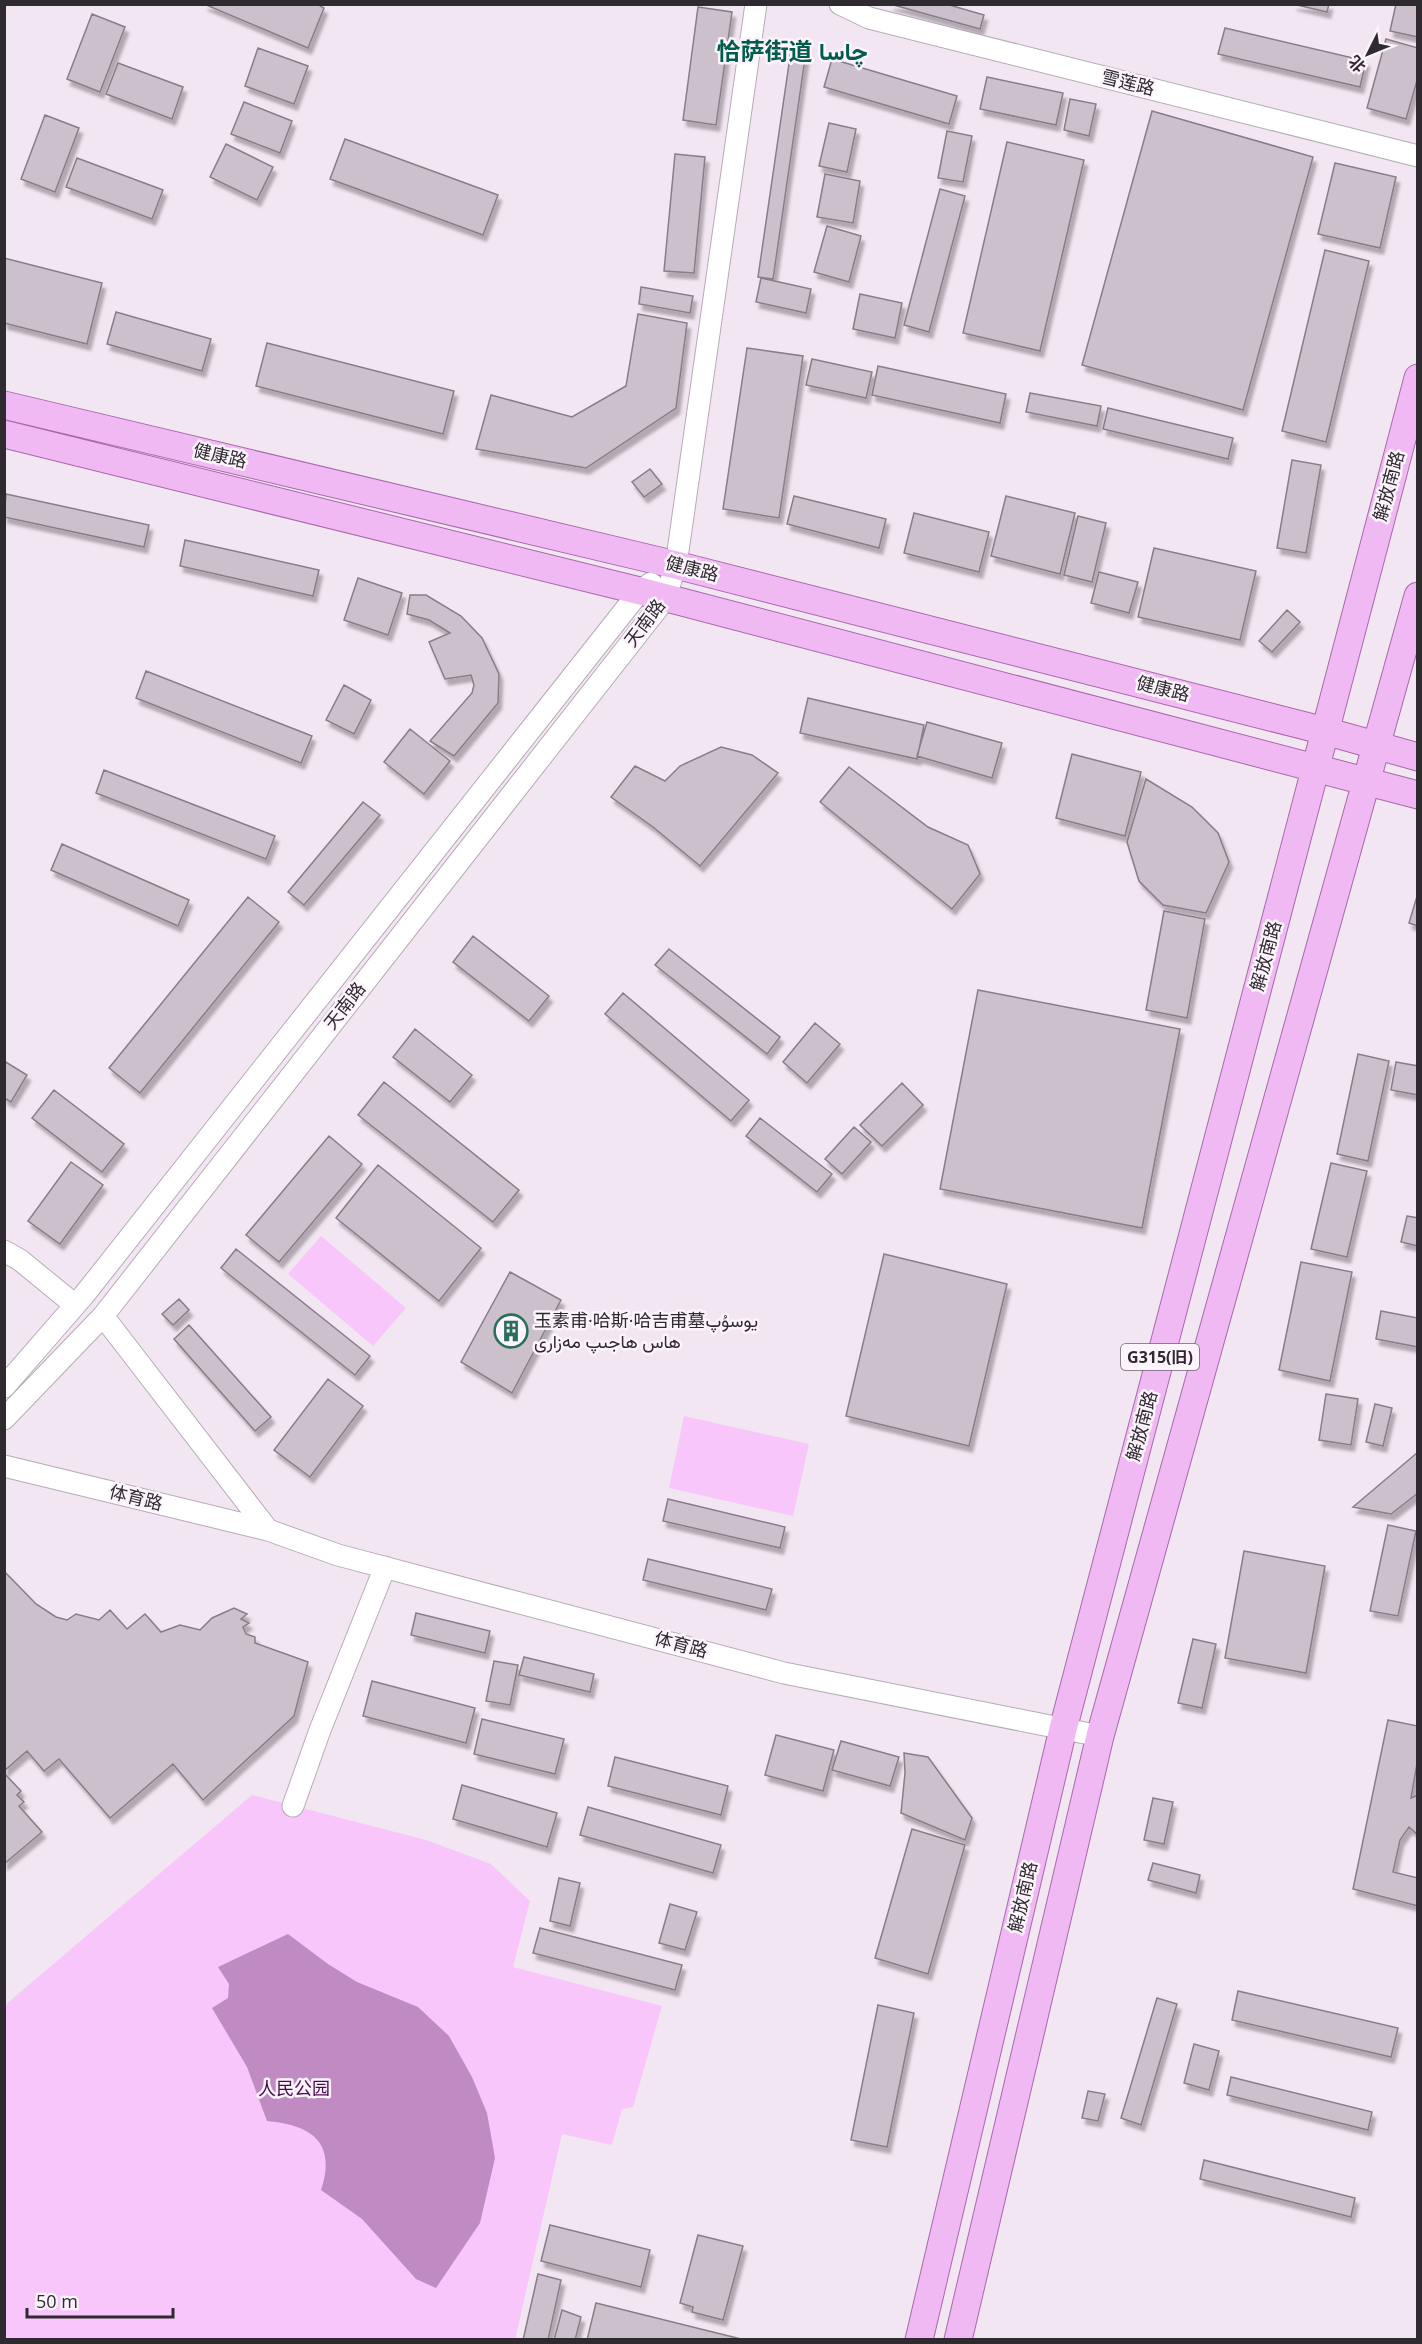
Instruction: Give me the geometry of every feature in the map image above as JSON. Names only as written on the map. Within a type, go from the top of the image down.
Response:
[{"type":"main road","name":"解放南路","points":[[919,2340],[1063,1729],[1418,378]]},
{"type":"main road","name":"健康路","points":[[4,405],[676,565],[1325,730],[1418,757]]},
{"type":"main road","name":"健康路","points":[[4,434],[652,595],[1418,795]]},
{"type":"main road","name":"G315(旧)","points":[[958,2340],[1100,1736],[1418,596]]},
{"type":"street","points":[[676,565],[756,4]]},
{"type":"street","name":"雪莲路","points":[[840,4],[869,18],[1418,156]]},
{"type":"street","name":"天南路","points":[[4,1387],[75,1305],[676,565]]},
{"type":"street","name":"天南路","points":[[4,1419],[103,1316],[652,595]]},
{"type":"street","points":[[4,1251],[20,1260],[75,1305]]},
{"type":"street","points":[[103,1316],[268,1530]]},
{"type":"street","name":"体育路","points":[[4,1466],[268,1530],[338,1555],[784,1673],[1100,1736]]},
{"type":"street","points":[[293,1806],[320,1730],[385,1567]]},
{"type":"green space","points":[[321,1236],[406,1308],[373,1346],[288,1274]]},
{"type":"green space","points":[[684,1416],[809,1444],[793,1516],[669,1488]]},
{"type":"green space","name":"人民公园","points":[[252,1795],[426,1840],[491,1864],[530,1901],[513,1967],[662,2006],[633,2107],[622,2109],[612,2145],[562,2134],[515,2340],[5,2339],[4,2006]]},
{"type":"shaded area","points":[[288,1934],[357,1982],[418,2007],[449,2036],[472,2077],[487,2113],[495,2158],[480,2223],[436,2288],[416,2279],[362,2219],[321,2190],[326,2160],[323,2148],[308,2132],[283,2123],[267,2121],[247,2067],[212,2008],[228,1998],[229,1984],[218,1967]]},
{"type":"building","points":[[204,4],[317,4],[324,8],[308,48]]},
{"type":"building","points":[[890,4],[946,4],[984,15],[980,29]]},
{"type":"building","points":[[1293,4],[1329,4],[1327,12]]},
{"type":"building","points":[[1396,4],[1418,4],[1418,37],[1390,31]]},
{"type":"building","points":[[698,7],[732,12],[716,125],[683,120]]},
{"type":"building","points":[[92,14],[125,27],[100,92],[67,79]]},
{"type":"building","points":[[1225,28],[1366,61],[1360,87],[1218,54]]},
{"type":"building","points":[[1386,39],[1418,48],[1418,77],[1406,119],[1367,108]]},
{"type":"building","points":[[792,43],[807,45],[773,279],[758,277]]},
{"type":"building","points":[[258,48],[308,66],[294,104],[245,86]]},
{"type":"building","points":[[832,59],[957,96],[949,124],[824,87]]},
{"type":"building","points":[[118,63],[183,87],[172,119],[106,94]]},
{"type":"building","points":[[987,77],[1063,93],[1056,125],[980,109]]},
{"type":"building","points":[[1070,99],[1096,104],[1089,136],[1064,130]]},
{"type":"building","points":[[244,102],[292,121],[280,153],[231,134]]},
{"type":"building","points":[[1152,111],[1313,157],[1243,410],[1082,365]]},
{"type":"building","points":[[45,115],[79,128],[55,192],[21,179]]},
{"type":"building","points":[[829,123],[856,129],[847,172],[819,166]]},
{"type":"building","points":[[947,131],[972,136],[963,182],[938,178]]},
{"type":"building","points":[[345,139],[498,195],[483,235],[330,179]]},
{"type":"building","points":[[1007,142],[1084,160],[1040,351],[963,333]]},
{"type":"building","points":[[226,144],[273,167],[257,200],[210,177]]},
{"type":"building","points":[[675,154],[705,157],[694,273],[664,271]]},
{"type":"building","points":[[77,158],[163,190],[152,219],[66,187]]},
{"type":"building","points":[[1335,163],[1396,177],[1380,248],[1318,234]]},
{"type":"building","points":[[825,174],[860,181],[853,223],[817,217]]},
{"type":"building","points":[[940,189],[965,196],[929,332],[904,325]]},
{"type":"building","points":[[827,226],[861,236],[849,282],[814,272]]},
{"type":"building","points":[[1325,250],[1369,261],[1326,442],[1282,431]]},
{"type":"building","points":[[4,258],[102,283],[87,344],[4,323]]},
{"type":"building","points":[[761,278],[811,289],[806,313],[756,302]]},
{"type":"building","points":[[641,287],[693,296],[690,313],[639,304]]},
{"type":"building","points":[[860,294],[902,303],[895,338],[853,329]]},
{"type":"building","points":[[116,312],[211,339],[202,371],[107,344]]},
{"type":"building","points":[[638,314],[687,323],[676,408],[586,468],[476,449],[491,395],[572,417],[626,386]]},
{"type":"building","points":[[267,343],[454,391],[443,434],[256,386]]},
{"type":"building","points":[[747,348],[803,356],[779,518],[723,509]]},
{"type":"building","points":[[812,359],[872,372],[866,398],[806,385]]},
{"type":"building","points":[[878,366],[1006,394],[1000,423],[872,395]]},
{"type":"building","points":[[1030,393],[1101,406],[1097,426],[1026,412]]},
{"type":"building","points":[[1108,408],[1233,438],[1228,459],[1103,429]]},
{"type":"building","points":[[1292,460],[1321,465],[1306,553],[1277,548]]},
{"type":"building","points":[[650,469],[662,484],[644,497],[632,482]]},
{"type":"building","points":[[6,494],[149,525],[144,547],[4,517]]},
{"type":"building","points":[[794,496],[886,519],[879,548],[787,524]]},
{"type":"building","points":[[1006,496],[1075,513],[1060,574],[991,556]]},
{"type":"building","points":[[914,513],[989,532],[979,572],[904,553]]},
{"type":"building","points":[[1078,516],[1106,523],[1092,582],[1064,575]]},
{"type":"building","points":[[185,540],[319,570],[313,596],[180,566]]},
{"type":"building","points":[[1154,548],[1256,571],[1240,640],[1138,617]]},
{"type":"building","points":[[1099,572],[1138,582],[1129,613],[1091,603]]},
{"type":"building","points":[[358,578],[402,593],[388,635],[344,620]]},
{"type":"building","points":[[410,595],[426,595],[461,616],[482,638],[499,674],[498,703],[454,756],[430,741],[472,693],[474,685],[471,675],[445,679],[429,642],[450,633],[429,620],[407,614]]},
{"type":"building","points":[[1287,610],[1300,622],[1272,652],[1259,641]]},
{"type":"building","points":[[146,671],[312,736],[301,763],[136,698]]},
{"type":"building","points":[[344,685],[371,700],[354,734],[326,720]]},
{"type":"building","points":[[808,698],[924,725],[917,759],[800,733]]},
{"type":"building","points":[[927,722],[1002,743],[992,778],[917,756]]},
{"type":"building","points":[[410,729],[450,761],[424,794],[384,762]]},
{"type":"building","points":[[721,747],[752,755],[778,773],[700,866],[653,827],[611,797],[635,766],[665,781],[680,766]]},
{"type":"building","points":[[1072,754],[1141,772],[1125,836],[1056,818]]},
{"type":"building","points":[[849,767],[928,827],[968,845],[980,874],[952,909],[820,802]]},
{"type":"building","points":[[104,770],[275,836],[266,859],[96,793]]},
{"type":"building","points":[[1146,779],[1192,807],[1218,833],[1229,862],[1206,913],[1163,905],[1139,881],[1127,842]]},
{"type":"building","points":[[363,802],[380,815],[304,905],[288,892]]},
{"type":"building","points":[[62,844],[189,900],[178,926],[51,870]]},
{"type":"building","points":[[1418,893],[1418,926],[1409,923]]},
{"type":"building","points":[[248,897],[279,922],[140,1093],[109,1068]]},
{"type":"building","points":[[1164,911],[1205,919],[1187,1018],[1146,1010]]},
{"type":"building","points":[[473,936],[549,996],[529,1021],[453,962]]},
{"type":"building","points":[[669,949],[780,1037],[767,1054],[655,965]]},
{"type":"building","points":[[978,990],[1180,1029],[1142,1228],[940,1189]]},
{"type":"building","points":[[623,993],[749,1100],[731,1121],[605,1014]]},
{"type":"building","points":[[815,1023],[840,1044],[807,1083],[783,1062]]},
{"type":"building","points":[[415,1029],[472,1075],[450,1102],[393,1057]]},
{"type":"building","points":[[1358,1054],[1389,1061],[1368,1161],[1337,1154]]},
{"type":"building","points":[[4,1061],[27,1075],[11,1102],[4,1098]]},
{"type":"building","points":[[1396,1062],[1418,1066],[1418,1095],[1391,1090]]},
{"type":"building","points":[[384,1082],[519,1190],[493,1222],[358,1115]]},
{"type":"building","points":[[902,1083],[923,1105],[882,1146],[860,1125]]},
{"type":"building","points":[[54,1090],[124,1144],[102,1172],[32,1118]]},
{"type":"building","points":[[760,1118],[832,1174],[817,1192],[746,1136]]},
{"type":"building","points":[[854,1127],[871,1142],[842,1174],[825,1159]]},
{"type":"building","points":[[329,1136],[362,1164],[279,1262],[246,1235]]},
{"type":"building","points":[[71,1162],[103,1185],[60,1244],[28,1221]]},
{"type":"building","points":[[1331,1163],[1367,1171],[1347,1257],[1311,1249]]},
{"type":"building","points":[[378,1165],[481,1248],[439,1301],[336,1218]]},
{"type":"building","points":[[1407,1216],[1418,1218],[1418,1246],[1401,1242]]},
{"type":"building","points":[[236,1249],[370,1356],[355,1375],[221,1268]]},
{"type":"building","points":[[884,1254],[1007,1284],[969,1446],[846,1416]]},
{"type":"building","points":[[1301,1262],[1352,1272],[1330,1381],[1279,1370]]},
{"type":"building","name":"玉素甫·哈斯·哈吉甫墓يوسۇپ ھاس ھاجىپ مەزارى","points":[[510,1272],[561,1300],[512,1393],[461,1362]]},
{"type":"building","points":[[179,1299],[189,1310],[173,1325],[162,1314]]},
{"type":"building","points":[[1381,1311],[1418,1318],[1418,1347],[1376,1339]]},
{"type":"building","points":[[189,1325],[271,1417],[255,1431],[174,1339]]},
{"type":"building","points":[[328,1379],[363,1406],[310,1477],[274,1450]]},
{"type":"building","points":[[1326,1394],[1358,1399],[1351,1445],[1319,1440]]},
{"type":"building","points":[[1375,1404],[1392,1408],[1383,1446],[1366,1442]]},
{"type":"building","points":[[1418,1452],[1418,1493],[1391,1514],[1353,1507]]},
{"type":"building","points":[[668,1499],[785,1527],[780,1548],[663,1521]]},
{"type":"building","points":[[1388,1525],[1416,1531],[1398,1616],[1370,1611]]},
{"type":"building","points":[[1244,1551],[1325,1566],[1306,1673],[1225,1658]]},
{"type":"building","points":[[648,1559],[772,1589],[766,1610],[643,1580]]},
{"type":"building","points":[[4,1571],[36,1604],[56,1617],[67,1620],[76,1614],[99,1620],[110,1610],[127,1629],[145,1614],[161,1632],[180,1625],[200,1630],[212,1618],[234,1608],[247,1614],[241,1619],[249,1623],[243,1627],[246,1634],[255,1637],[255,1643],[308,1662],[294,1716],[203,1800],[173,1764],[110,1818],[59,1759],[44,1771],[27,1751],[4,1771]]},
{"type":"building","points":[[416,1613],[490,1631],[485,1653],[411,1635]]},
{"type":"building","points":[[1193,1639],[1216,1644],[1202,1708],[1178,1703]]},
{"type":"building","points":[[524,1657],[594,1674],[590,1692],[519,1675]]},
{"type":"building","points":[[494,1661],[518,1665],[510,1705],[486,1701]]},
{"type":"building","points":[[372,1681],[475,1708],[466,1743],[363,1716]]},
{"type":"building","points":[[482,1719],[564,1739],[555,1774],[474,1754]]},
{"type":"building","points":[[1388,1720],[1418,1726],[1418,1758],[1411,1798],[1418,1795],[1418,1835],[1409,1827],[1400,1840],[1393,1872],[1418,1878],[1418,1906],[1353,1889]]},
{"type":"building","points":[[776,1735],[834,1750],[823,1791],[765,1775]]},
{"type":"building","points":[[841,1741],[899,1757],[890,1786],[832,1770]]},
{"type":"building","points":[[904,1753],[928,1757],[972,1818],[965,1840],[901,1813],[905,1773]]},
{"type":"building","points":[[615,1757],[728,1786],[721,1815],[608,1786]]},
{"type":"building","points":[[4,1773],[21,1791],[17,1795],[24,1802],[19,1806],[42,1832],[4,1864]]},
{"type":"building","points":[[462,1785],[557,1813],[547,1847],[453,1819]]},
{"type":"building","points":[[1153,1798],[1173,1802],[1164,1844],[1144,1840]]},
{"type":"building","points":[[588,1807],[721,1845],[713,1873],[580,1835]]},
{"type":"building","points":[[912,1829],[965,1845],[928,1974],[875,1958]]},
{"type":"building","points":[[1153,1863],[1200,1875],[1196,1893],[1148,1880]]},
{"type":"building","points":[[559,1878],[580,1883],[570,1926],[550,1921]]},
{"type":"building","points":[[670,1904],[697,1912],[685,1950],[659,1943]]},
{"type":"building","points":[[540,1928],[682,1965],[675,1990],[533,1953]]},
{"type":"building","points":[[1238,1991],[1398,2028],[1391,2057],[1232,2020]]},
{"type":"building","points":[[1157,1998],[1177,2004],[1141,2125],[1121,2118]]},
{"type":"building","points":[[878,2005],[914,2013],[887,2147],[851,2140]]},
{"type":"building","points":[[1194,2044],[1219,2051],[1209,2090],[1184,2083]]},
{"type":"building","points":[[1231,2077],[1372,2112],[1368,2130],[1227,2095]]},
{"type":"building","points":[[1088,2091],[1105,2094],[1098,2121],[1082,2118]]},
{"type":"building","points":[[1204,2160],[1355,2198],[1351,2217],[1200,2179]]},
{"type":"building","points":[[550,2225],[650,2250],[641,2287],[541,2261]]},
{"type":"building","points":[[698,2235],[743,2246],[723,2320],[692,2312],[693,2307],[680,2303]]},
{"type":"building","points":[[538,2274],[561,2280],[548,2340],[523,2340]]},
{"type":"building","points":[[596,2303],[741,2339],[587,2340]]},
{"type":"building","points":[[562,2310],[581,2317],[575,2340],[554,2340]]},
{"type":"place","name":"玉素甫·哈斯·哈吉甫墓يوسۇپ ھاس ھاجىپ مەزارى","points":[[511,1331]]},
{"type":"district","name":"恰萨街道 چاسا","points":[[792,52]]}]
